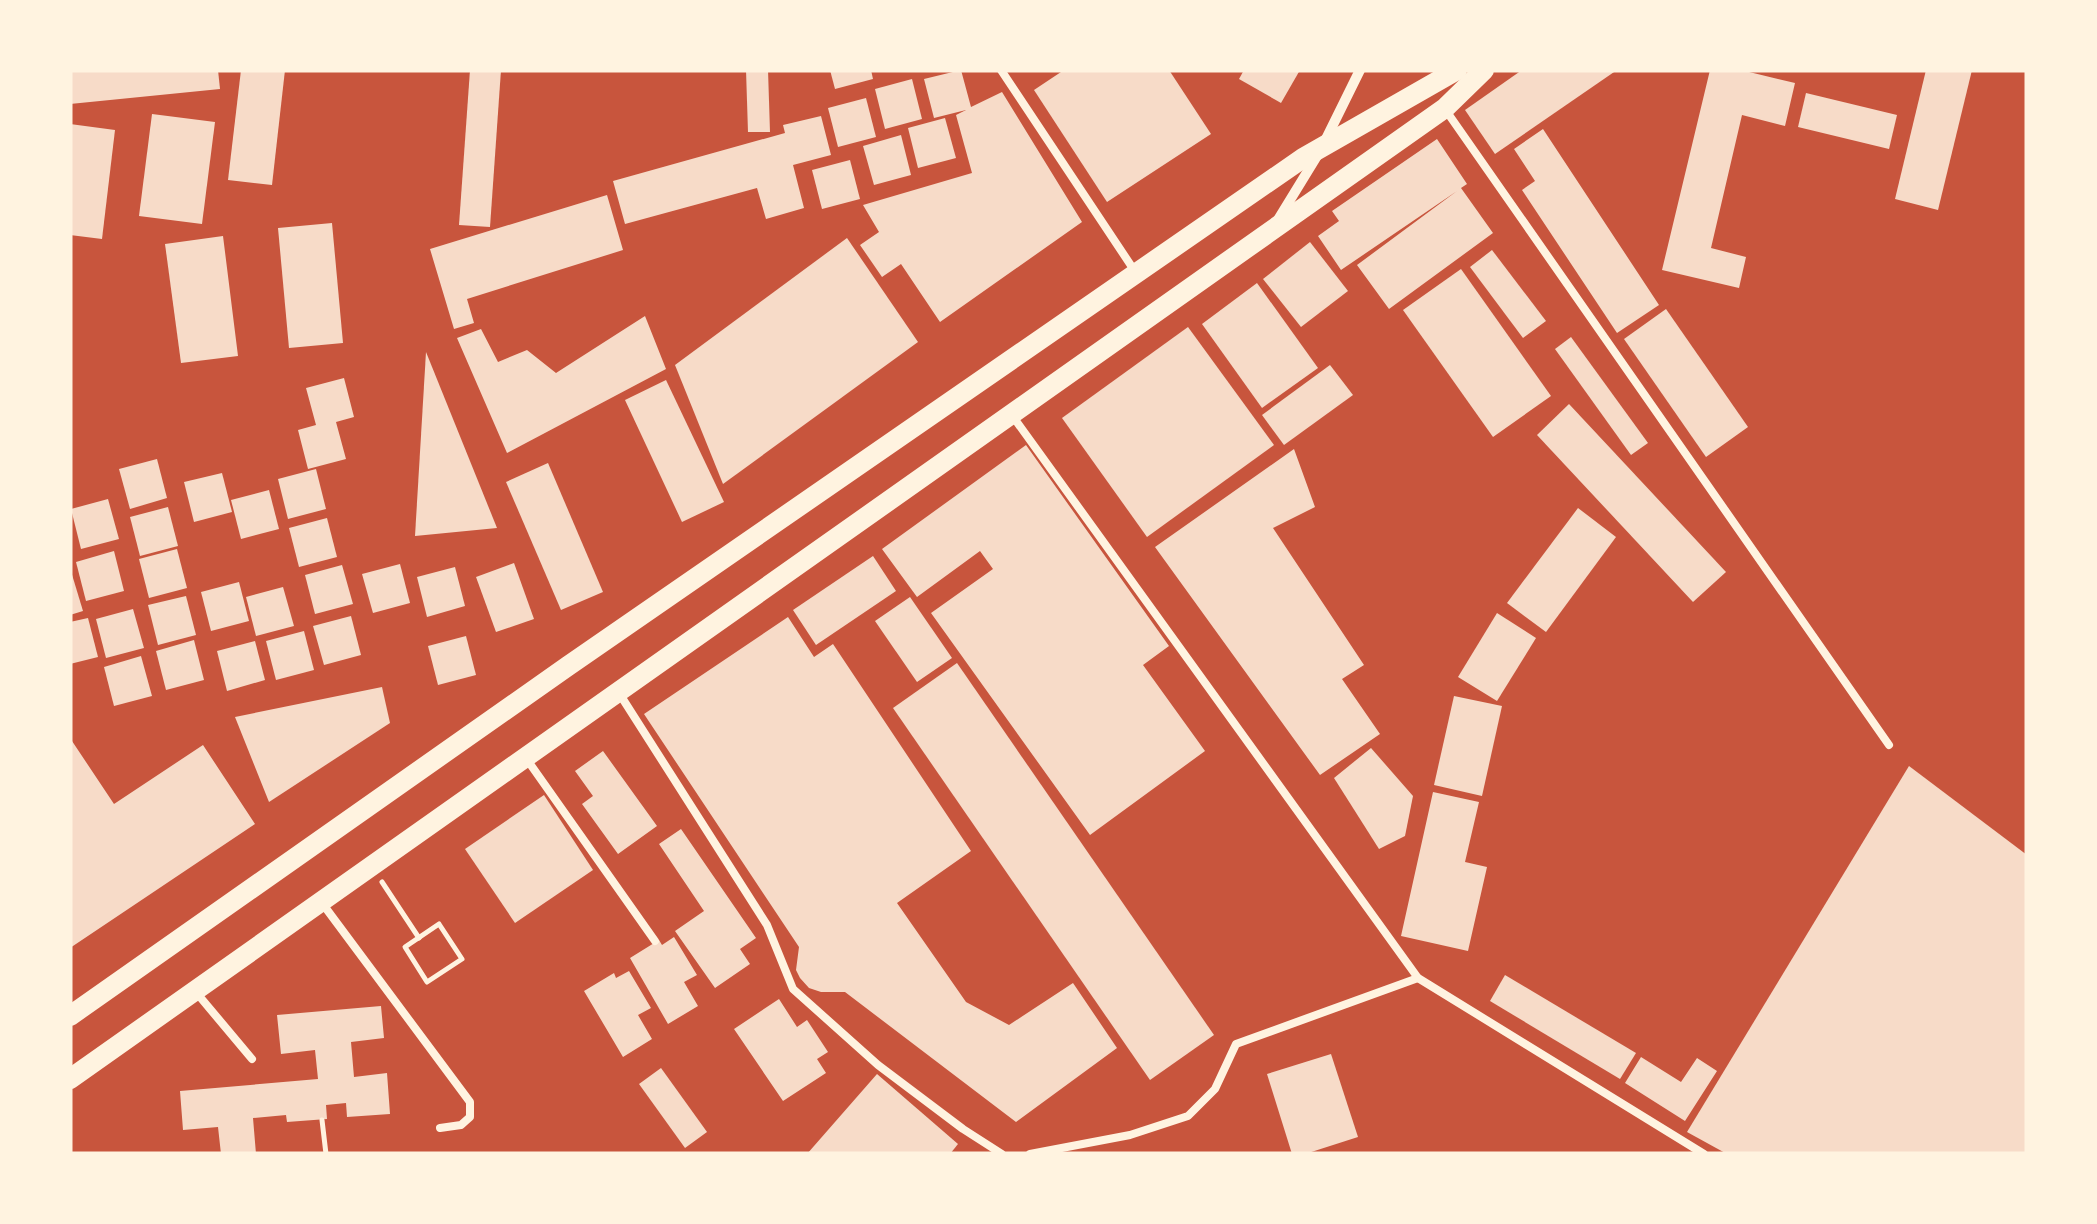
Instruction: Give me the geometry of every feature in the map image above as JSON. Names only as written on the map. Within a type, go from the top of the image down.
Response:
[{"type":"main road","points":[[70,1016],[552,677],[1304,158],[1457,70]]},
{"type":"main road","points":[[70,1079],[1444,108],[1484,70]]},
{"type":"street","points":[[1272,229],[1299,190],[1360,70]]},
{"type":"lane","points":[[1001,70],[1136,274]]},
{"type":"lane","points":[[1444,108],[1889,745]]},
{"type":"lane","points":[[1011,414],[1418,978],[1704,1154]]},
{"type":"lane","points":[[618,692],[767,925],[794,989],[878,1065],[962,1129],[1002,1154]]},
{"type":"lane","points":[[525,758],[655,941]]},
{"type":"lane","points":[[321,902],[470,1102],[470,1117],[461,1125],[440,1128]]},
{"type":"lane","points":[[1030,1154],[1130,1135],[1188,1116],[1215,1089],[1236,1044],[1418,978]]},
{"type":"lane","points":[[195,991],[252,1059]]},
{"type":"path","points":[[372,866],[419,938]]},
{"type":"path","points":[[440,924],[462,959],[427,982],[404,948],[419,938],[440,924]]},
{"type":"path","points":[[322,1120],[326,1154]]},
{"type":"building","points":[[70,70],[218,70],[220,89],[70,104]]},
{"type":"building","points":[[241,70],[285,70],[272,185],[228,180]]},
{"type":"building","points":[[470,70],[501,70],[490,227],[459,225]]},
{"type":"building","points":[[746,70],[768,70],[770,132],[748,132]]},
{"type":"building","points":[[830,70],[871,70],[873,79],[835,89]]},
{"type":"building","points":[[961,70],[971,107],[1002,92],[1082,222],[940,322],[901,264],[882,277],[860,245],[879,232],[863,205],[972,173],[956,115],[966,110],[934,118],[924,79]]},
{"type":"building","points":[[1064,70],[1169,70],[1211,134],[1107,202],[1034,90]]},
{"type":"building","points":[[1244,70],[1300,70],[1281,103],[1239,79]]},
{"type":"building","points":[[1522,70],[1617,70],[1495,154],[1465,110]]},
{"type":"building","points":[[1710,70],[1741,70],[1795,83],[1785,126],[1742,115],[1711,248],[1746,257],[1739,288],[1662,270]]},
{"type":"building","points":[[1926,70],[1972,70],[1938,210],[1895,199]]},
{"type":"building","points":[[912,79],[922,119],[885,129],[875,89]]},
{"type":"building","points":[[1806,93],[1897,115],[1889,149],[1798,127]]},
{"type":"building","points":[[866,98],[876,137],[838,147],[828,108]]},
{"type":"building","points":[[152,114],[215,122],[202,224],[139,216]]},
{"type":"building","points":[[821,116],[831,155],[793,165],[804,208],[766,219],[757,188],[625,224],[613,181],[785,133],[783,125]]},
{"type":"building","points":[[945,118],[956,158],[918,168],[908,128]]},
{"type":"building","points":[[70,124],[115,130],[102,239],[70,235]]},
{"type":"building","points":[[1543,129],[1659,305],[1617,333],[1522,190],[1535,181],[1514,149]]},
{"type":"building","points":[[901,135],[911,175],[874,185],[863,146]]},
{"type":"building","points":[[1437,139],[1467,184],[1461,188],[1493,233],[1389,309],[1357,265],[1457,191],[1341,270],[1318,236],[1339,221],[1332,211]]},
{"type":"building","points":[[850,160],[860,199],[822,209],[812,170]]},
{"type":"building","points":[[607,195],[623,250],[467,299],[474,323],[454,329],[430,249]]},
{"type":"building","points":[[332,223],[343,343],[289,348],[278,228]]},
{"type":"building","points":[[223,236],[238,356],[181,363],[165,244]]},
{"type":"building","points":[[847,238],[918,342],[723,484],[675,365]]},
{"type":"building","points":[[1310,242],[1348,291],[1301,327],[1263,279]]},
{"type":"building","points":[[1492,250],[1546,321],[1523,338],[1470,267]]},
{"type":"building","points":[[1461,269],[1551,396],[1493,437],[1403,310]]},
{"type":"building","points":[[1257,283],[1318,368],[1262,408],[1202,324]]},
{"type":"building","points":[[1666,309],[1748,427],[1706,457],[1624,339]]},
{"type":"building","points":[[645,316],[666,369],[507,453],[457,338],[481,329],[498,362],[527,350],[556,373]]},
{"type":"building","points":[[1188,327],[1274,445],[1147,537],[1062,418]]},
{"type":"building","points":[[1571,337],[1648,443],[1631,455],[1555,349]]},
{"type":"building","points":[[426,352],[497,528],[415,536]]},
{"type":"building","points":[[1330,365],[1353,395],[1284,445],[1262,415]]},
{"type":"building","points":[[344,378],[354,417],[336,422],[346,459],[308,469],[298,430],[316,425],[306,388]]},
{"type":"building","points":[[666,380],[724,502],[682,522],[625,400]]},
{"type":"building","points":[[1569,404],[1726,572],[1693,602],[1537,435]]},
{"type":"building","points":[[1026,445],[1169,646],[1143,665],[1205,751],[1090,835],[931,613],[993,569],[980,551],[917,597],[882,549]]},
{"type":"building","points":[[1294,449],[1315,507],[1273,528],[1364,665],[1342,679],[1380,734],[1320,775],[1155,547]]},
{"type":"building","points":[[157,459],[167,498],[130,509],[119,469]]},
{"type":"building","points":[[548,463],[603,592],[561,610],[506,482]]},
{"type":"building","points":[[316,469],[326,509],[288,519],[278,479]]},
{"type":"building","points":[[222,473],[232,512],[194,522],[184,482]]},
{"type":"building","points":[[269,490],[279,529],[241,539],[231,500]]},
{"type":"building","points":[[108,499],[119,539],[81,549],[71,509]]},
{"type":"building","points":[[168,507],[178,546],[140,556],[130,517]]},
{"type":"building","points":[[1578,508],[1616,537],[1546,632],[1507,603]]},
{"type":"building","points":[[327,518],[337,557],[299,567],[289,528]]},
{"type":"building","points":[[177,549],[187,588],[149,598],[139,559]]},
{"type":"building","points":[[114,551],[124,591],[86,601],[76,562]]},
{"type":"building","points":[[873,556],[896,591],[816,645],[793,610]]},
{"type":"building","points":[[514,563],[534,619],[496,632],[476,577]]},
{"type":"building","points":[[400,564],[410,603],[373,613],[362,574]]},
{"type":"building","points":[[342,565],[353,604],[315,614],[305,575]]},
{"type":"building","points":[[455,567],[465,606],[427,617],[417,577]]},
{"type":"building","points":[[70,568],[83,611],[70,615]]},
{"type":"building","points":[[239,582],[249,621],[211,631],[201,592]]},
{"type":"building","points":[[283,587],[294,626],[256,636],[246,597]]},
{"type":"building","points":[[186,596],[196,635],[158,645],[148,605]]},
{"type":"building","points":[[910,597],[952,658],[917,682],[875,621]]},
{"type":"building","points":[[133,609],[144,648],[106,658],[96,619]]},
{"type":"building","points":[[1497,613],[1536,638],[1497,701],[1458,677]]},
{"type":"building","points":[[351,616],[361,655],[324,665],[313,626]]},
{"type":"building","points":[[788,617],[814,657],[833,644],[971,851],[897,903],[966,1002],[1009,1025],[1073,983],[1117,1048],[1016,1122],[845,992],[809,988],[796,970],[799,947],[644,714]]},
{"type":"building","points":[[88,618],[98,657],[70,664],[70,622]]},
{"type":"building","points":[[304,631],[314,670],[276,680],[266,641]]},
{"type":"building","points":[[466,636],[476,675],[438,685],[428,646]]},
{"type":"building","points":[[194,640],[204,680],[166,690],[156,651]]},
{"type":"building","points":[[255,641],[265,680],[227,691],[217,651]]},
{"type":"building","points":[[141,656],[152,696],[114,706],[104,667]]},
{"type":"building","points":[[957,663],[1214,1035],[1150,1080],[893,708]]},
{"type":"building","points":[[382,687],[390,723],[269,802],[235,717]]},
{"type":"building","points":[[1454,696],[1502,706],[1482,796],[1434,785]]},
{"type":"building","points":[[70,738],[114,804],[203,745],[255,824],[70,948]]},
{"type":"building","points":[[1371,748],[1413,796],[1405,836],[1379,849],[1334,778]]},
{"type":"building","points":[[603,751],[657,826],[618,854],[582,804],[593,796],[575,771]]},
{"type":"building","points":[[1909,766],[2027,855],[2027,1154],[1727,1154],[1687,1132]]},
{"type":"building","points":[[1433,792],[1479,802],[1465,862],[1487,867],[1468,951],[1401,936]]},
{"type":"building","points":[[544,795],[593,870],[515,923],[465,849]]},
{"type":"building","points":[[681,829],[756,938],[740,949],[750,964],[715,988],[675,931],[704,911],[659,844]]},
{"type":"building","points":[[674,937],[697,975],[684,982],[698,1006],[668,1024],[630,958],[659,940],[662,945]]},
{"type":"building","points":[[629,971],[651,1008],[638,1015],[652,1039],[623,1057],[584,991],[614,973],[616,978]]},
{"type":"building","points":[[1505,975],[1636,1053],[1620,1079],[1490,1001]]},
{"type":"building","points":[[779,999],[797,1027],[807,1020],[828,1052],[817,1059],[826,1073],[783,1101],[734,1029]]},
{"type":"building","points":[[381,1006],[384,1038],[351,1042],[354,1077],[387,1073],[390,1114],[347,1117],[346,1103],[326,1105],[327,1119],[287,1122],[286,1115],[253,1118],[256,1154],[221,1154],[218,1127],[183,1130],[180,1091],[318,1079],[315,1050],[281,1054],[277,1015]]},
{"type":"building","points":[[1331,1054],[1358,1137],[1305,1154],[1292,1154],[1267,1074]]},
{"type":"building","points":[[1641,1057],[1681,1082],[1697,1058],[1717,1071],[1685,1121],[1625,1083]]},
{"type":"building","points":[[661,1068],[707,1132],[685,1148],[639,1084]]},
{"type":"building","points":[[877,1074],[958,1144],[950,1154],[807,1154]]}]
